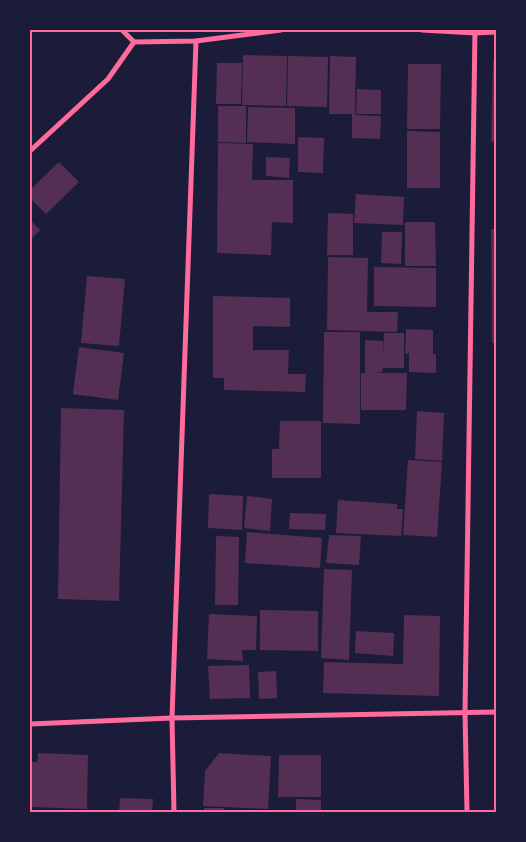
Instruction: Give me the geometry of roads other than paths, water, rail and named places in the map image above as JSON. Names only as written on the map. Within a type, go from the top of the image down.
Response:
[{"type":"street","points":[[122,30],[134,42],[196,41],[281,30]]},
{"type":"street","points":[[422,30],[496,32]]},
{"type":"street","points":[[467,812],[465,712],[475,32]]},
{"type":"street","points":[[174,812],[172,718],[196,41]]},
{"type":"street","points":[[30,151],[108,79],[134,42]]},
{"type":"street","points":[[30,724],[172,718],[496,712]]}]
